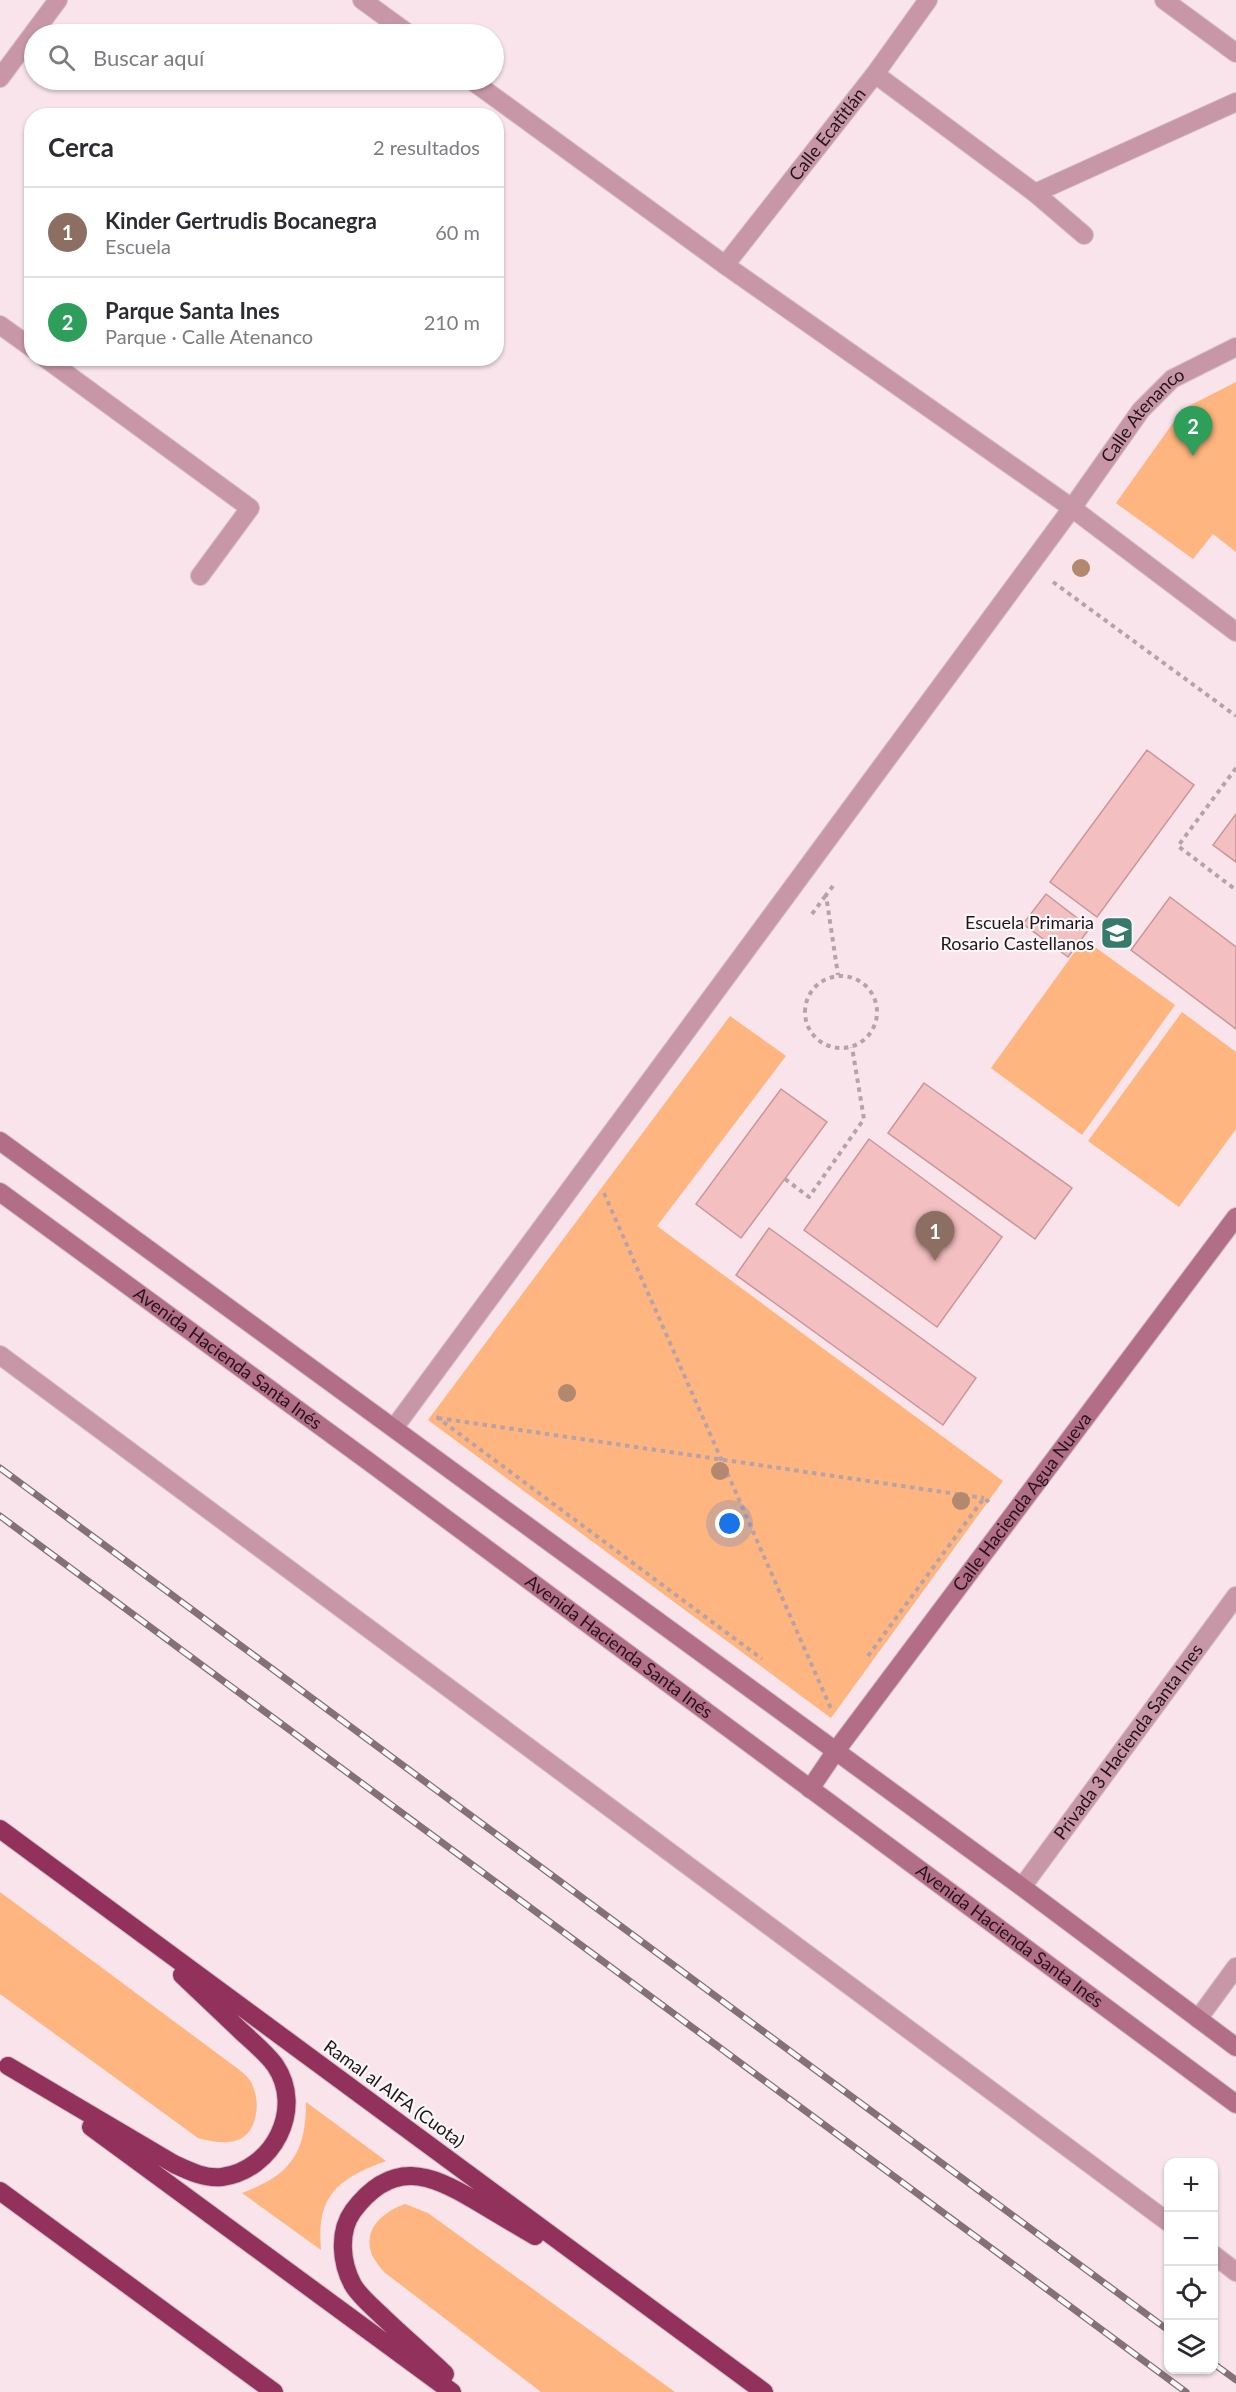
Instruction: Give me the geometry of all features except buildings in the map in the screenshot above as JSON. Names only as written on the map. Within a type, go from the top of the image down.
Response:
[{"type":"highway","name":"Ramal al AIFA (Cuota)","points":[[0,1829],[764,2392]]},
{"type":"highway","points":[[4,2063],[174,2164],[196,2174],[221,2177],[237,2173],[265,2156],[280,2137],[286,2113],[285,2088],[275,2066],[121,1918]]},
{"type":"highway","points":[[4,2063],[452,2392]]},
{"type":"highway","points":[[464,2392],[365,2299],[354,2287],[344,2264],[343,2240],[350,2215],[365,2196],[385,2182],[408,2176],[433,2178],[625,2289]]},
{"type":"highway","points":[[0,2191],[274,2392]]},
{"type":"main road","points":[[0,1141],[1022,1887],[1236,2047]]},
{"type":"main road","name":"Avenida Hacienda Santa Inés","points":[[0,1192],[1236,2104]]},
{"type":"main road","name":"Calle Hacienda Agua Nueva","points":[[810,1789],[835,1752],[1236,1217]]},
{"type":"street","points":[[40,24],[58,0]]},
{"type":"street","points":[[362,0],[395,24]]},
{"type":"street","name":"Calle Ecatitlán","points":[[725,265],[875,74],[928,0]]},
{"type":"street","points":[[1164,0],[1236,53]]},
{"type":"street","points":[[0,78],[24,46]]},
{"type":"street","points":[[875,74],[1035,192],[1084,235]]},
{"type":"street","points":[[485,90],[725,265],[1072,508],[1236,632]]},
{"type":"street","points":[[1035,192],[1236,102]]},
{"type":"street","points":[[0,325],[24,342]]},
{"type":"street","name":"Calle Atenanco","points":[[394,1428],[1072,508],[1141,410],[1172,379],[1236,347]]},
{"type":"street","points":[[56,366],[250,508],[200,576]]},
{"type":"street","points":[[0,1356],[1164,2219]]},
{"type":"street","name":"Privada 3 Hacienda Santa Ines","points":[[1022,1887],[1236,1596]]},
{"type":"street","points":[[1198,2019],[1236,1967]]},
{"type":"street","points":[[1218,2258],[1236,2272]]},
{"type":"path","points":[[1045,591],[1052,581],[1236,716]]},
{"type":"path","points":[[1236,768],[1178,846],[1236,890]]},
{"type":"path","points":[[812,914],[840,876]]},
{"type":"path","points":[[826,895],[838,975]]},
{"type":"path","points":[[838,975],[850,976],[861,981],[876,999],[878,1011],[871,1033],[852,1047],[829,1046],[818,1040],[810,1030],[805,1006],[816,985],[826,978],[838,975]]},
{"type":"path","points":[[785,1179],[809,1197],[864,1119],[852,1047]]},
{"type":"path","points":[[597,1203],[612,1184]]},
{"type":"path","points":[[604,1193],[829,1708]]},
{"type":"path","points":[[414,1401],[772,1666]]},
{"type":"path","points":[[438,1418],[445,1409]]},
{"type":"path","points":[[438,1418],[984,1498],[1010,1518]]},
{"type":"path","points":[[864,1660],[984,1498]]},
{"type":"path","points":[[829,1708],[836,1699]]},
{"type":"path","points":[[820,1701],[851,1732]]},
{"type":"shaded area","points":[[1236,382],[1236,552],[1213,534],[1193,559],[1116,503],[1183,409]]},
{"type":"shaded area","points":[[1084,939],[1175,1005],[1082,1135],[991,1068]]},
{"type":"shaded area","points":[[1182,1012],[1236,1052],[1236,1129],[1179,1207],[1088,1141]]},
{"type":"shaded area","points":[[730,1016],[786,1056],[657,1226],[1003,1481],[831,1718],[428,1420]]},
{"type":"shaded area","points":[[0,1892],[244,2074],[253,2086],[257,2102],[253,2125],[248,2133],[242,2138],[226,2142],[198,2138],[0,1994]]},
{"type":"shaded area","points":[[306,2102],[386,2161],[354,2175],[333,2192],[322,2216],[321,2250],[242,2193],[272,2178],[292,2160],[303,2136]]},
{"type":"shaded area","points":[[405,2204],[428,2213],[675,2392],[541,2392],[384,2272],[378,2264],[372,2255],[370,2246],[372,2230],[382,2217]]},
{"type":"railway","points":[[0,1468],[1164,2327]]},
{"type":"railway","points":[[0,1516],[1186,2392]]},
{"type":"railway","points":[[1218,2367],[1236,2380]]},
{"type":"place","name":"Parque Santa Ines","points":[[1193,456]]},
{"type":"place","name":"Escuela Primaria Rosario Castellanos","points":[[1117,933]]},
{"type":"place","name":"Kinder Gertrudis Bocanegra","points":[[935,1261]]}]
